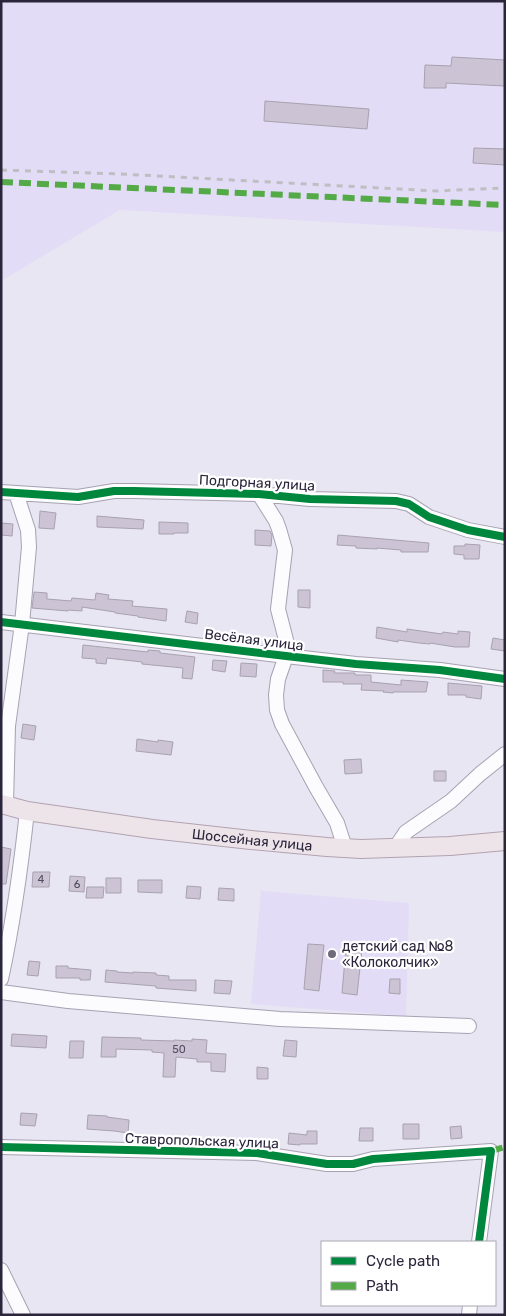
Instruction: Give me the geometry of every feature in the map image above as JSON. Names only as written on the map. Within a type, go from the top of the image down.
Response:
[{"type":"main road","name":"Шоссейная улица","points":[[4,804],[27,811],[152,829],[344,848],[450,846],[505,841]]},
{"type":"street","name":"Подгорная улица","points":[[1,492],[78,497],[114,491],[134,491],[259,494],[310,499],[396,501],[410,504],[429,517],[468,530],[505,537]]},
{"type":"street","points":[[4,804],[5,756],[22,624],[29,547],[28,530],[16,493]]},
{"type":"street","points":[[259,494],[276,521],[285,550],[278,609],[286,640],[286,656],[278,679],[277,710],[282,724],[336,823],[344,848]]},
{"type":"street","name":"Весёлая улица","points":[[1,622],[356,664],[440,670],[505,679]]},
{"type":"street","points":[[396,847],[406,832],[451,801],[505,754]]},
{"type":"street","points":[[1,979],[8,950],[21,866],[27,811]]},
{"type":"street","points":[[1,992],[68,1001],[280,1018],[469,1026]]},
{"type":"street","name":"Ставропольская улица","points":[[1,1147],[258,1153],[327,1164],[353,1164],[374,1159],[491,1151],[479,1241]]},
{"type":"street","points":[[1,1270],[23,1315]]},
{"type":"shaded area","points":[[1,1],[505,1],[505,232],[120,210],[1,281]]},
{"type":"shaded area","name":"детский сад №8 «Колоколчик»","points":[[261,891],[409,903],[406,1016],[251,1004]]},
{"type":"building","points":[[452,57],[505,60],[505,86],[446,83],[446,88],[424,88],[425,65],[451,66]]},
{"type":"building","points":[[265,101],[369,109],[367,129],[264,121]]},
{"type":"building","points":[[474,148],[505,149],[505,165],[473,163]]},
{"type":"building","points":[[40,511],[56,513],[54,529],[39,528]]},
{"type":"building","points":[[97,516],[144,520],[143,529],[97,527]]},
{"type":"building","points":[[159,522],[188,523],[188,533],[159,534]]},
{"type":"building","points":[[1,523],[13,524],[12,536],[1,535]]},
{"type":"building","points":[[255,530],[270,531],[272,535],[271,546],[255,545]]},
{"type":"building","points":[[338,535],[429,543],[428,552],[401,552],[401,550],[356,548],[356,546],[337,545]]},
{"type":"building","points":[[465,544],[480,545],[479,559],[464,559],[464,555],[454,554],[454,546],[465,546]]},
{"type":"building","points":[[298,590],[310,590],[310,608],[298,607]]},
{"type":"building","points":[[34,592],[47,593],[47,599],[71,601],[72,598],[95,600],[96,593],[109,595],[108,599],[133,601],[132,606],[167,609],[166,621],[82,607],[82,611],[32,608]]},
{"type":"building","points":[[187,611],[198,613],[197,624],[185,622]]},
{"type":"building","points":[[377,627],[407,632],[407,629],[442,634],[443,632],[458,634],[458,631],[470,632],[469,647],[398,640],[398,642],[376,638]]},
{"type":"building","points":[[493,638],[505,640],[505,651],[491,649]]},
{"type":"building","points":[[83,645],[148,652],[148,650],[160,651],[160,653],[195,657],[192,679],[182,678],[183,668],[107,658],[106,664],[96,663],[96,659],[82,658]]},
{"type":"building","points":[[213,660],[227,661],[225,672],[212,670]]},
{"type":"building","points":[[241,663],[257,664],[256,677],[240,676]]},
{"type":"building","points":[[323,670],[335,671],[334,673],[371,675],[371,682],[401,685],[401,680],[428,682],[426,692],[393,693],[361,690],[362,684],[323,682]]},
{"type":"building","points":[[448,683],[482,686],[481,699],[466,697],[466,695],[448,695]]},
{"type":"building","points":[[23,724],[36,726],[34,740],[21,738]]},
{"type":"building","points":[[137,739],[173,742],[171,755],[136,751]]},
{"type":"building","points":[[361,759],[362,773],[345,774],[344,760]]},
{"type":"building","points":[[434,771],[446,771],[446,781],[434,781]]},
{"type":"building","points":[[1,847],[11,849],[6,884],[1,884]]},
{"type":"building","points":[[33,872],[50,872],[49,887],[32,887]]},
{"type":"building","points":[[70,876],[85,877],[84,892],[69,891]]},
{"type":"building","points":[[106,878],[121,878],[121,893],[106,893]]},
{"type":"building","points":[[138,880],[162,880],[162,893],[138,892]]},
{"type":"building","points":[[187,886],[201,887],[200,899],[186,898]]},
{"type":"building","points":[[87,887],[104,887],[103,898],[86,898]]},
{"type":"building","points":[[219,888],[234,889],[234,901],[218,900]]},
{"type":"building","points":[[308,944],[324,945],[319,991],[304,989]]},
{"type":"building","points":[[346,948],[362,949],[357,995],[342,993]]},
{"type":"building","points":[[29,961],[40,962],[38,976],[27,975]]},
{"type":"building","points":[[56,966],[91,970],[90,980],[56,978]]},
{"type":"building","points":[[106,970],[156,973],[156,975],[169,976],[169,980],[196,980],[196,991],[105,982]]},
{"type":"building","points":[[390,979],[400,979],[400,994],[389,993]]},
{"type":"building","points":[[215,980],[232,981],[230,994],[214,993]]},
{"type":"building","points":[[12,1034],[47,1036],[46,1048],[11,1046]]},
{"type":"building","points":[[102,1037],[174,1041],[207,1040],[206,1053],[226,1054],[225,1072],[211,1071],[211,1062],[197,1062],[197,1059],[176,1057],[175,1077],[163,1077],[164,1053],[152,1052],[152,1050],[116,1049],[116,1057],[101,1057]]},
{"type":"building","points":[[285,1040],[297,1041],[296,1057],[283,1056]]},
{"type":"building","points":[[70,1041],[84,1041],[83,1058],[69,1058]]},
{"type":"building","points":[[257,1067],[268,1068],[268,1079],[257,1079]]},
{"type":"building","points":[[21,1113],[37,1114],[35,1126],[20,1125]]},
{"type":"building","points":[[88,1115],[129,1120],[128,1133],[87,1129]]},
{"type":"building","points":[[403,1124],[419,1124],[419,1139],[403,1139]]},
{"type":"building","points":[[461,1126],[462,1138],[451,1139],[450,1127]]},
{"type":"building","points":[[360,1128],[373,1128],[373,1141],[359,1141]]},
{"type":"building","points":[[307,1131],[317,1131],[317,1144],[288,1144],[289,1133],[307,1135]]},
{"type":"railway","points":[[1,170],[121,174],[436,191],[505,188]]},
{"type":"marked path","points":[[1,182],[505,205]]},
{"type":"marked path","points":[[491,1151],[505,1147]]},
{"type":"cycle path","points":[[1,492],[78,497],[114,491],[134,491],[259,494],[310,499],[396,501],[409,504],[429,517],[468,530],[505,537]]},
{"type":"cycle path","points":[[1,622],[356,664],[440,670],[505,679]]},
{"type":"cycle path","points":[[1,1147],[257,1153],[327,1164],[353,1164],[373,1159],[491,1151],[479,1241]]},
{"type":"place","name":"детский сад №8 «Колоколчик»","points":[[332,954]]}]
